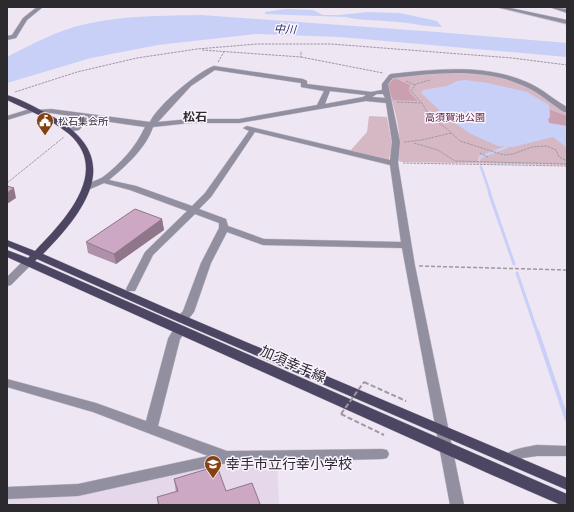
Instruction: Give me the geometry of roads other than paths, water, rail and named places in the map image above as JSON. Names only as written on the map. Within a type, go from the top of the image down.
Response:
[{"type":"main road","points":[[10,95],[69,132],[81,143],[89,160],[90,169],[88,187],[79,206],[70,220],[32,259]]},
{"type":"main road","name":"加須幸手線","points":[[7,243],[32,259],[181,324],[443,429],[567,484]]},
{"type":"main road","name":"加須幸手線","points":[[7,253],[32,259]]},
{"type":"main road","name":"加須幸手線","points":[[181,324],[447,450],[567,501]]},
{"type":"street","points":[[7,38],[14,37],[25,19],[40,7]]},
{"type":"street","points":[[499,7],[567,22]]},
{"type":"street","points":[[554,7],[567,11]]},
{"type":"street","points":[[88,187],[95,186],[104,181],[138,146],[150,125],[184,88],[214,68],[303,81],[305,82],[303,86],[370,96],[389,101]]},
{"type":"street","points":[[457,505],[443,429],[416,303],[394,163],[396,142],[385,84],[391,76],[444,70],[488,74],[528,85],[567,110]]},
{"type":"street","points":[[320,107],[328,89]]},
{"type":"street","points":[[7,118],[35,111],[51,111],[150,125],[213,120],[233,121],[320,107],[370,96],[375,92],[386,92]]},
{"type":"street","points":[[69,132],[76,128],[89,116]]},
{"type":"street","points":[[233,121],[253,130],[345,150],[394,163]]},
{"type":"street","points":[[131,289],[149,254],[208,195],[253,130]]},
{"type":"street","points":[[104,181],[133,188],[223,221],[224,228],[206,263],[188,312],[174,339],[151,428]]},
{"type":"street","points":[[224,228],[263,242],[407,244]]},
{"type":"street","points":[[7,283],[32,259]]},
{"type":"street","points":[[7,383],[96,408],[227,457]]},
{"type":"street","points":[[509,458],[517,454],[533,451],[567,451]]},
{"type":"street","points":[[7,493],[78,490],[227,457],[382,454]]},
{"type":"water","points":[[286,9],[313,10],[323,15],[368,12],[400,13],[437,21],[442,27],[345,17],[265,14],[265,12]]},
{"type":"water","name":"中川","points":[[201,15],[567,43],[567,57],[340,37],[257,34],[158,45],[91,58],[7,83],[7,57],[65,30],[98,21],[133,17]]},
{"type":"water","points":[[465,80],[488,83],[527,92],[549,105],[549,123],[567,126],[567,148],[553,137],[513,147],[498,146],[471,134],[449,119],[421,93],[423,90],[447,86],[457,81]]},
{"type":"waterway","points":[[479,161],[480,157],[507,147]]},
{"type":"waterway","points":[[481,167],[490,193]]},
{"type":"waterway","points":[[489,192],[514,264]]},
{"type":"waterway","points":[[517,273],[537,332]]},
{"type":"waterway","points":[[537,331],[567,420]]},
{"type":"place","name":"松石集会所","points":[[45,136]]},
{"type":"place","name":"幸手市立行幸小学校","points":[[213,479]]},
{"type":"district","name":"松石","points":[[195,117]]},
{"type":"park label","name":"高須賀池公園","points":[[455,117]]}]
